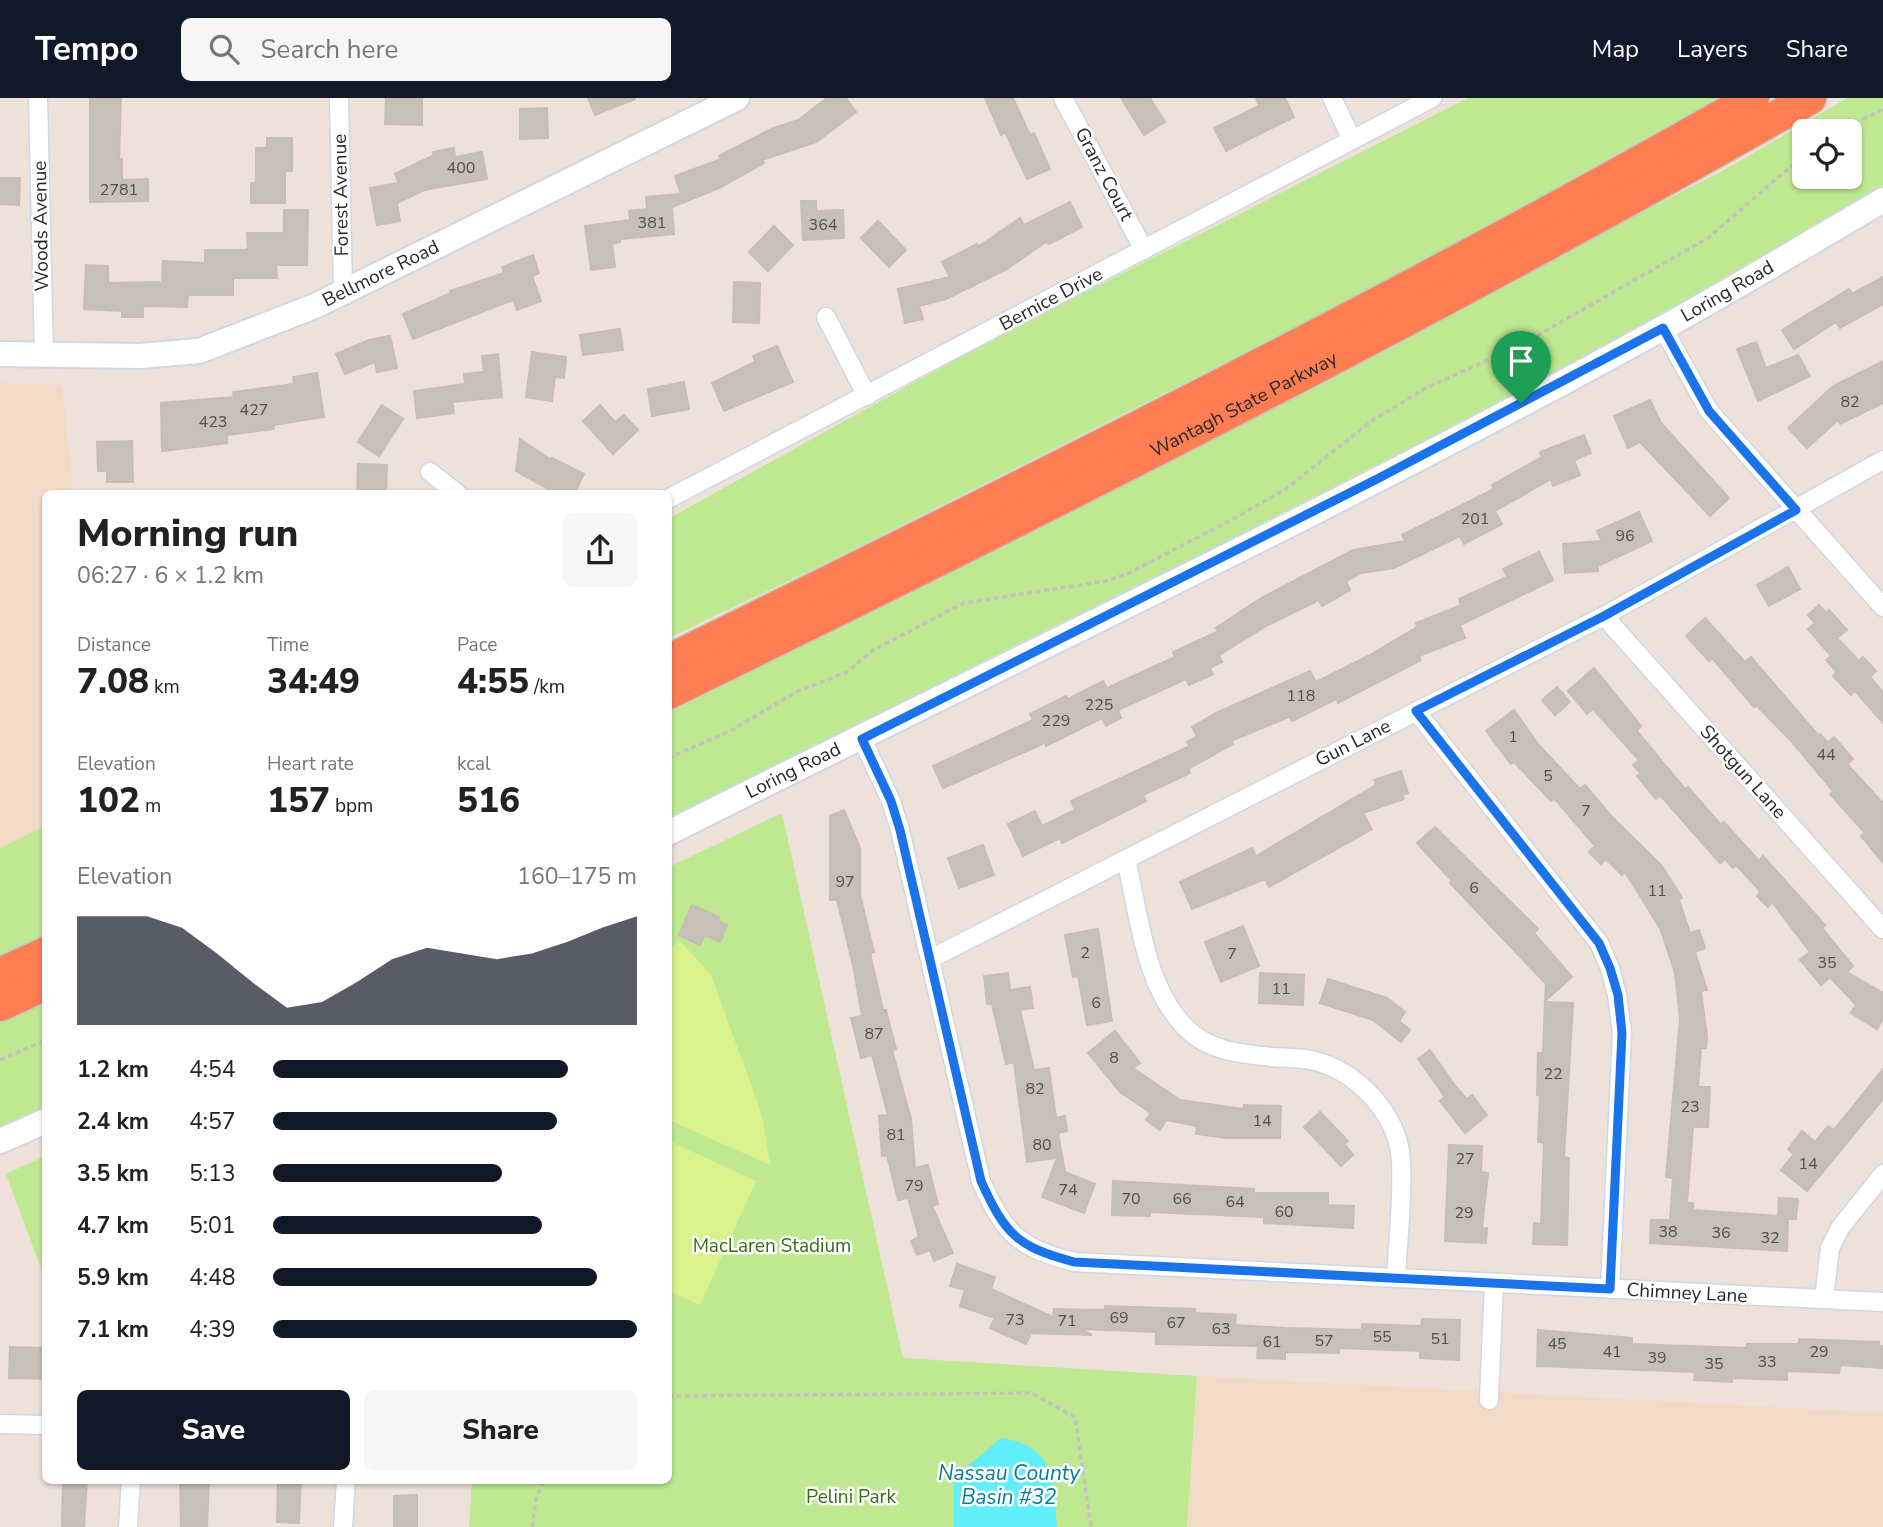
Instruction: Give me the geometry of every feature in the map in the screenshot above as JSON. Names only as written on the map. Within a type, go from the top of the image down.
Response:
[{"type":"highway","name":"Wantagh State Parkway","points":[[672,660],[1239,375],[1534,220],[1753,98]]},
{"type":"highway","name":"Wantagh State Parkway","points":[[672,691],[1055,503],[1433,307],[1810,98]]},
{"type":"highway","points":[[0,974],[42,955]]},
{"type":"highway","points":[[0,1005],[42,986]]},
{"type":"street","name":"Woods Avenue","points":[[38,98],[44,355]]},
{"type":"street","name":"Forest Avenue","points":[[339,98],[343,292]]},
{"type":"street","name":"Bellmore Road","points":[[0,354],[140,356],[199,351],[315,306],[440,247],[737,98]]},
{"type":"street","name":"Granz Court","points":[[1063,98],[1144,250]]},
{"type":"street","points":[[1332,98],[1352,140]]},
{"type":"street","name":"Bernice Drive","points":[[672,497],[1432,98]]},
{"type":"street","name":"Loring Road","points":[[672,831],[862,739],[1379,478],[1663,328],[1883,200]]},
{"type":"street","points":[[826,317],[867,396]]},
{"type":"street","points":[[1663,328],[1709,411],[1883,607]]},
{"type":"street","name":"Gun Lane","points":[[930,959],[1604,616],[1883,460]]},
{"type":"street","points":[[430,472],[453,490]]},
{"type":"street","name":"Shotgun Lane","points":[[1604,616],[1883,929]]},
{"type":"street","points":[[1416,711],[1599,943],[1610,968],[1622,1033],[1610,1289]]},
{"type":"street","name":"Chimney Lane","points":[[862,739],[896,816],[981,1181],[998,1218],[1022,1242],[1039,1253],[1074,1262],[1883,1302]]},
{"type":"street","points":[[1126,859],[1154,979],[1167,1005],[1187,1029],[1208,1044],[1235,1054],[1311,1060],[1334,1069],[1368,1092],[1381,1108],[1396,1136],[1401,1160],[1396,1278]]},
{"type":"street","points":[[0,1141],[42,1123]]},
{"type":"street","points":[[1824,1299],[1830,1248],[1840,1228],[1883,1174]]},
{"type":"street","points":[[1489,1401],[1494,1283]]},
{"type":"street","points":[[0,1424],[42,1425]]},
{"type":"street","points":[[128,1527],[131,1484]]},
{"type":"street","points":[[344,1527],[346,1484]]},
{"type":"path","points":[[1862,120],[1883,109]]},
{"type":"path","points":[[672,756],[730,731],[798,691],[847,672],[873,650],[964,603],[1106,581],[1129,573],[1235,518],[1286,489],[1373,420],[1405,401],[1519,346],[1708,238],[1792,165]]},
{"type":"path","points":[[0,1059],[42,1042]]},
{"type":"path","points":[[672,1396],[1031,1394],[1074,1417],[1091,1527]]},
{"type":"path","points":[[532,1527],[536,1499],[542,1484]]},
{"type":"shaded area","points":[[0,383],[62,385],[73,490],[42,490],[42,827],[0,848]]},
{"type":"shaded area","points":[[1197,1376],[1883,1413],[1883,1527],[1187,1527]]},
{"type":"green space","points":[[1468,98],[1718,98],[1388,281],[828,562],[672,637],[672,517],[987,342]]},
{"type":"green space","points":[[1847,98],[1883,98],[1883,185],[1656,324],[1212,554],[672,824],[672,711],[1019,538],[1324,381],[1442,315],[1726,169],[1792,130],[1792,189],[1862,189],[1862,119],[1811,119]]},
{"type":"green space","points":[[782,813],[903,1358],[1197,1376],[1187,1527],[469,1527],[472,1484],[672,1484],[672,866]]},
{"type":"green space","points":[[42,827],[42,937],[0,956],[0,848]]},
{"type":"green space","points":[[681,942],[711,975],[762,1115],[770,1165],[672,1121],[672,946]]},
{"type":"green space","points":[[42,1004],[42,1114],[0,1134],[0,1023]]},
{"type":"green space","points":[[672,1142],[756,1181],[700,1305],[672,1292]]},
{"type":"green space","points":[[42,1157],[42,1271],[6,1174]]},
{"type":"water","name":"Nassau County Basin #32","points":[[1001,1438],[1019,1442],[1033,1449],[1042,1458],[1052,1481],[1057,1527],[954,1527],[954,1478]]},
{"type":"building","points":[[90,98],[121,98],[119,159],[122,159],[122,180],[148,179],[148,201],[90,202]]},
{"type":"building","points":[[386,98],[422,98],[422,125],[385,124]]},
{"type":"building","points":[[588,98],[635,98],[635,99],[595,115]]},
{"type":"building","points":[[827,98],[846,98],[856,112],[816,142],[762,160],[764,163],[719,188],[672,207],[674,234],[620,239],[620,242],[612,244],[615,267],[591,270],[585,226],[630,220],[629,211],[647,209],[646,197],[681,194],[675,176],[721,159],[719,156],[771,129],[798,120]]},
{"type":"building","points":[[985,98],[1013,98],[1030,135],[1034,133],[1050,169],[1027,179],[1005,132],[1001,135]]},
{"type":"building","points":[[1121,98],[1150,98],[1165,122],[1144,135]]},
{"type":"building","points":[[1256,98],[1285,98],[1294,117],[1226,151],[1214,128],[1259,106]]},
{"type":"building","points":[[547,108],[548,138],[520,139],[520,109]]},
{"type":"building","points":[[267,138],[292,138],[292,171],[285,171],[285,203],[251,203],[251,183],[256,183],[256,148],[267,148]]},
{"type":"building","points":[[454,148],[455,157],[482,152],[487,179],[424,190],[397,203],[400,221],[377,225],[370,188],[399,183],[395,174],[434,155],[433,152]]},
{"type":"building","points":[[0,178],[20,178],[19,205],[0,204]]},
{"type":"building","points":[[801,201],[816,201],[816,211],[843,210],[844,238],[803,240]]},
{"type":"building","points":[[1070,202],[1082,227],[1049,244],[1047,241],[1007,269],[946,299],[919,306],[923,319],[905,323],[898,289],[950,277],[942,262],[977,244],[978,247],[1020,218],[1024,225]]},
{"type":"building","points":[[284,210],[308,210],[307,265],[276,265],[277,278],[233,278],[233,295],[188,295],[187,307],[143,306],[143,317],[122,317],[122,311],[84,309],[86,265],[108,266],[108,283],[162,282],[163,261],[205,263],[205,250],[248,250],[247,233],[284,233]]},
{"type":"building","points":[[878,221],[906,250],[889,267],[861,238]]},
{"type":"building","points":[[774,226],[793,245],[768,271],[749,252]]},
{"type":"building","points":[[533,255],[539,273],[532,276],[541,301],[517,310],[513,300],[413,339],[403,314],[451,293],[450,291],[504,273],[502,267]]},
{"type":"building","points":[[1883,277],[1883,304],[1840,328],[1836,322],[1794,349],[1782,330],[1849,289],[1852,294]]},
{"type":"building","points":[[734,282],[760,283],[759,323],[733,322]]},
{"type":"building","points":[[620,329],[623,350],[583,355],[580,335]]},
{"type":"building","points":[[390,336],[397,368],[377,372],[375,362],[345,374],[336,354],[369,340]]},
{"type":"building","points":[[1756,342],[1766,368],[1798,355],[1810,376],[1758,401],[1737,349]]},
{"type":"building","points":[[777,346],[793,382],[724,411],[712,383],[755,362],[753,356]]},
{"type":"building","points":[[532,352],[566,357],[564,378],[555,377],[552,401],[526,397]]},
{"type":"building","points":[[498,354],[502,397],[452,402],[454,413],[417,418],[414,391],[465,384],[464,374],[484,372],[482,356]]},
{"type":"building","points":[[1883,361],[1883,403],[1840,424],[1838,420],[1807,448],[1788,428],[1833,386]]},
{"type":"building","points":[[317,373],[324,417],[273,425],[274,429],[227,435],[227,443],[162,451],[161,403],[234,397],[233,392],[294,384],[293,377]]},
{"type":"building","points":[[684,382],[689,409],[652,416],[648,389]]},
{"type":"building","points":[[1650,400],[1661,423],[1729,498],[1710,516],[1640,442],[1628,448],[1614,416]]},
{"type":"building","points":[[382,405],[403,419],[379,456],[358,442]]},
{"type":"building","points":[[600,405],[615,422],[624,415],[638,430],[613,454],[583,421]]},
{"type":"building","points":[[1584,435],[1591,453],[1574,460],[1580,475],[1553,486],[1551,479],[1495,511],[1502,524],[1464,544],[1460,536],[1394,568],[1361,573],[1346,581],[1350,590],[1322,606],[1319,600],[1268,625],[1219,655],[1222,662],[1210,668],[1213,674],[1189,685],[1186,679],[1118,710],[1121,718],[1106,726],[1102,718],[1046,746],[1045,743],[943,788],[933,766],[1033,720],[1030,714],[1066,696],[1068,699],[1103,681],[1107,688],[1175,657],[1173,652],[1219,631],[1216,628],[1261,598],[1353,550],[1405,541],[1402,535],[1494,489],[1492,485],[1542,457],[1540,452]]},
{"type":"building","points":[[520,439],[551,460],[552,458],[584,474],[576,490],[550,490],[516,471]]},
{"type":"building","points":[[132,441],[133,482],[107,482],[107,471],[98,471],[97,442]]},
{"type":"building","points":[[358,464],[387,465],[386,490],[357,490]]},
{"type":"building","points":[[1639,512],[1652,541],[1598,566],[1598,571],[1565,573],[1563,544],[1602,541],[1597,531]]},
{"type":"building","points":[[1539,552],[1553,580],[1460,625],[1465,638],[1419,656],[1421,660],[1338,703],[1336,699],[1292,721],[1289,717],[1231,741],[1233,744],[1188,769],[1190,773],[1143,795],[1146,801],[1062,843],[1060,838],[1023,856],[1008,824],[1035,811],[1042,826],[1075,810],[1071,801],[1190,746],[1187,742],[1197,736],[1192,727],[1216,713],[1310,671],[1316,682],[1370,655],[1417,627],[1416,623],[1461,605],[1459,599],[1507,577],[1503,569]]},
{"type":"building","points":[[1788,567],[1800,589],[1769,606],[1757,585]]},
{"type":"building","points":[[1819,605],[1826,613],[1829,610],[1847,630],[1837,638],[1859,661],[1863,657],[1876,671],[1870,677],[1883,692],[1883,723],[1855,691],[1851,695],[1833,676],[1837,672],[1826,660],[1831,656],[1808,629],[1815,623],[1808,615]]},
{"type":"building","points":[[1705,618],[1745,662],[1751,657],[1818,735],[1828,743],[1834,737],[1853,759],[1847,764],[1883,803],[1883,863],[1861,836],[1865,833],[1830,794],[1833,791],[1792,742],[1756,705],[1754,707],[1712,658],[1709,661],[1686,636]]},
{"type":"building","points":[[1594,668],[1641,726],[1637,731],[1685,789],[1688,787],[1721,825],[1724,822],[1759,861],[1763,856],[1825,925],[1822,928],[1853,966],[1847,972],[1883,993],[1883,1019],[1877,1029],[1851,1013],[1856,1005],[1830,977],[1821,985],[1800,960],[1810,952],[1772,902],[1768,907],[1757,896],[1761,892],[1736,865],[1733,868],[1725,859],[1720,863],[1660,795],[1656,799],[1637,776],[1641,773],[1633,765],[1639,760],[1593,709],[1587,714],[1568,691]]},
{"type":"building","points":[[1557,687],[1570,702],[1555,715],[1542,700]]},
{"type":"building","points":[[1514,710],[1538,744],[1580,789],[1585,785],[1612,817],[1662,866],[1682,898],[1679,900],[1690,933],[1699,930],[1705,948],[1695,952],[1707,990],[1701,991],[1707,1037],[1706,1048],[1701,1048],[1698,1087],[1710,1087],[1708,1127],[1693,1127],[1687,1203],[1693,1203],[1693,1210],[1778,1216],[1779,1198],[1798,1199],[1796,1219],[1788,1219],[1787,1251],[1650,1243],[1651,1220],[1670,1220],[1673,1178],[1666,1177],[1680,1019],[1675,973],[1660,928],[1625,872],[1622,875],[1606,859],[1601,864],[1589,852],[1595,846],[1554,798],[1551,801],[1514,762],[1511,764],[1486,731]]},
{"type":"building","points":[[1401,771],[1408,793],[1402,795],[1404,799],[1363,813],[1372,829],[1269,887],[1265,879],[1192,909],[1180,882],[1252,848],[1256,856],[1376,785],[1374,780]]},
{"type":"building","points":[[844,810],[860,848],[860,895],[874,952],[870,953],[883,1010],[886,1010],[896,1049],[892,1050],[911,1119],[915,1168],[928,1165],[938,1204],[932,1206],[953,1253],[934,1261],[930,1250],[917,1255],[911,1241],[919,1237],[908,1198],[898,1200],[887,1155],[882,1156],[879,1116],[888,1115],[872,1055],[861,1058],[851,1018],[862,1016],[853,965],[837,900],[830,900],[830,816]]},
{"type":"building","points":[[1435,827],[1538,929],[1534,933],[1572,977],[1545,1001],[1546,984],[1450,883],[1452,881],[1417,843]]},
{"type":"building","points":[[983,845],[994,875],[959,888],[948,858]]},
{"type":"building","points":[[692,905],[719,917],[718,921],[727,925],[720,942],[705,935],[700,945],[679,935]]},
{"type":"building","points":[[1243,926],[1259,966],[1221,982],[1205,942]]},
{"type":"building","points":[[1098,929],[1112,1021],[1087,1025],[1078,976],[1073,977],[1065,935]]},
{"type":"building","points":[[1008,973],[1010,990],[1030,987],[1033,1008],[1020,1010],[1034,1070],[1049,1068],[1056,1118],[1065,1116],[1067,1131],[1058,1133],[1065,1172],[1095,1184],[1084,1213],[1042,1197],[1057,1158],[1027,1162],[1014,1062],[1006,1064],[992,1004],[987,1004],[984,976]]},
{"type":"building","points":[[1260,973],[1304,975],[1303,1005],[1259,1003]]},
{"type":"building","points":[[1328,979],[1387,998],[1405,1012],[1399,1021],[1410,1030],[1401,1042],[1373,1020],[1320,1003]]},
{"type":"building","points":[[1545,1002],[1573,1003],[1564,1157],[1569,1158],[1567,1245],[1533,1244],[1534,1223],[1541,1224],[1544,1143],[1538,1142],[1540,1095],[1537,1095],[1538,1053],[1543,1053]]},
{"type":"building","points":[[1115,1031],[1140,1063],[1133,1068],[1180,1100],[1243,1109],[1244,1105],[1281,1106],[1280,1138],[1227,1138],[1196,1134],[1197,1126],[1166,1120],[1160,1130],[1146,1120],[1151,1113],[1120,1092],[1088,1053]]},
{"type":"building","points":[[1430,1050],[1456,1087],[1467,1099],[1472,1095],[1487,1115],[1465,1133],[1440,1101],[1445,1097],[1418,1059]]},
{"type":"building","points":[[1883,1069],[1883,1099],[1807,1191],[1781,1170],[1794,1154],[1788,1149],[1802,1131],[1815,1142],[1828,1126],[1834,1130]]},
{"type":"building","points":[[1320,1112],[1348,1141],[1344,1144],[1353,1155],[1341,1166],[1304,1127]]},
{"type":"building","points":[[1449,1145],[1482,1146],[1481,1172],[1488,1173],[1482,1228],[1487,1228],[1486,1243],[1445,1241]]},
{"type":"building","points":[[1113,1181],[1254,1189],[1254,1193],[1328,1193],[1328,1205],[1354,1206],[1353,1228],[1264,1223],[1264,1217],[1150,1212],[1150,1216],[1112,1215]]},
{"type":"building","points":[[957,1264],[995,1277],[991,1289],[1053,1317],[1054,1309],[1105,1310],[1105,1306],[1195,1309],[1195,1313],[1236,1315],[1235,1325],[1286,1328],[1362,1330],[1362,1324],[1421,1326],[1422,1319],[1460,1320],[1459,1360],[1420,1358],[1420,1351],[1339,1348],[1339,1353],[1285,1352],[1285,1359],[1257,1358],[1258,1346],[1156,1344],[1156,1332],[1081,1329],[1092,1335],[1031,1333],[1026,1344],[990,1328],[995,1318],[960,1306],[965,1290],[950,1286]]},
{"type":"building","points":[[1538,1330],[1632,1338],[1632,1344],[1747,1348],[1747,1344],[1799,1344],[1799,1339],[1879,1342],[1879,1346],[1883,1346],[1883,1368],[1840,1365],[1839,1373],[1787,1371],[1787,1380],[1732,1378],[1732,1382],[1694,1380],[1695,1372],[1537,1366]]},
{"type":"building","points":[[10,1347],[42,1348],[42,1379],[9,1378]]},
{"type":"building","points":[[63,1484],[87,1484],[84,1527],[62,1527]]},
{"type":"building","points":[[180,1484],[209,1484],[207,1527],[181,1527]]},
{"type":"building","points":[[278,1484],[301,1484],[299,1523],[277,1522]]},
{"type":"building","points":[[417,1495],[417,1527],[394,1527],[394,1496]]},
{"type":"route","points":[[1663,328],[1709,411],[1796,510],[1604,616],[1416,711],[1599,943],[1610,968],[1618,995],[1622,1033],[1610,1289],[1074,1262],[1039,1253],[1022,1242],[998,1218],[981,1181],[900,830],[891,801],[862,739],[1379,478],[1521,403],[1663,328]]},
{"type":"park label","name":"MacLaren Stadium","points":[[772,1246]]},
{"type":"park label","name":"Pelini Park","points":[[851,1497]]}]
